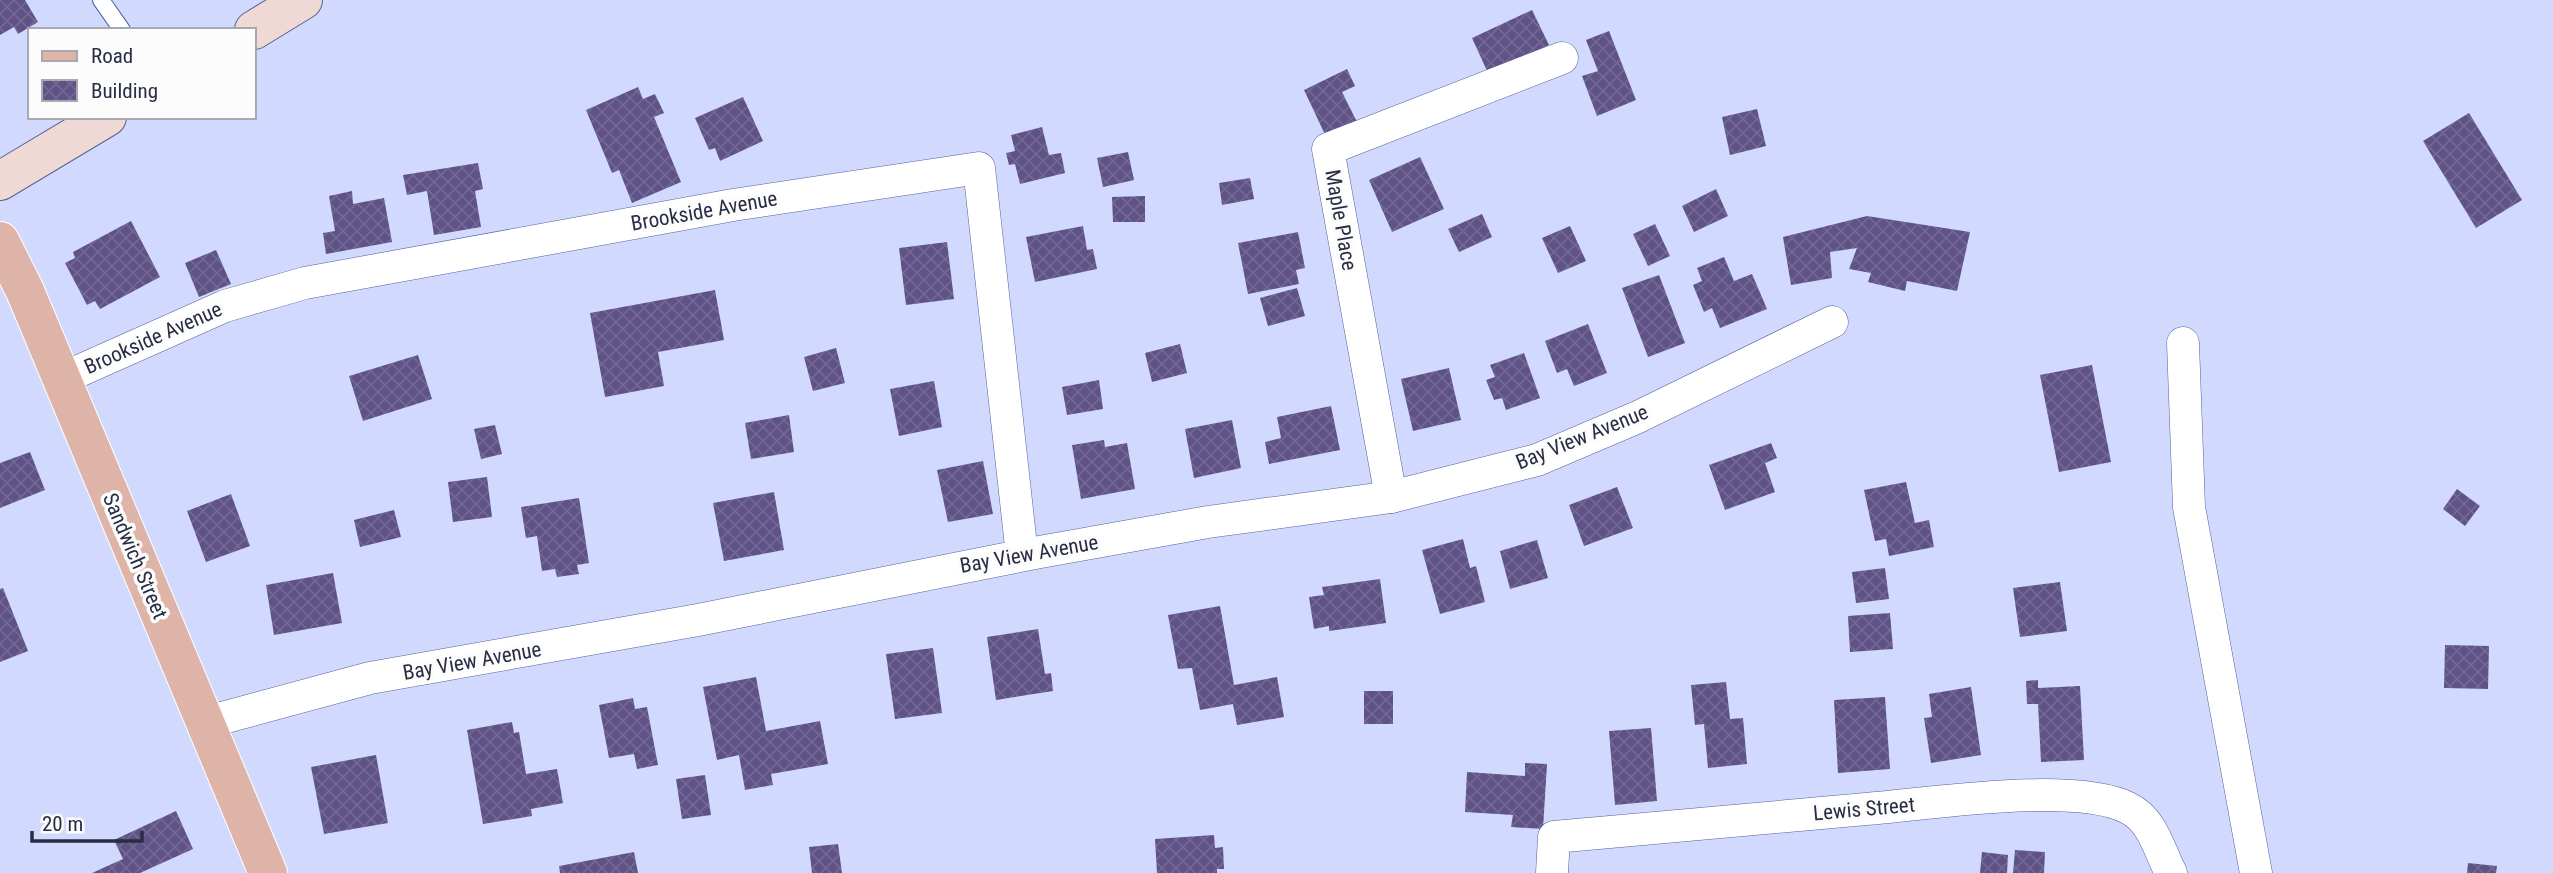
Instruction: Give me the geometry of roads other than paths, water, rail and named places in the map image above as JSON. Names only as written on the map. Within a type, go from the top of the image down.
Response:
[{"type":"main road","name":"Sandwich Street","points":[[0,241],[25,291],[268,873]]},
{"type":"street","points":[[256,29],[303,0]]},
{"type":"street","name":"Maple Place","points":[[1391,497],[1328,149],[1562,58]]},
{"type":"street","points":[[0,181],[104,119]]},
{"type":"street","name":"Brookside Avenue","points":[[61,379],[225,306],[305,283],[733,205],[979,168],[1022,555]]},
{"type":"street","name":"Bay View Avenue","points":[[204,723],[370,678],[698,620],[1022,555],[1208,522],[1391,497],[1537,460],[1638,417],[1832,321]]},
{"type":"street","points":[[2183,343],[2189,506],[2256,873]]},
{"type":"street","name":"Lewis Street","points":[[1552,873],[1554,837],[2006,797],[2085,797],[2110,801],[2141,817],[2152,830],[2171,873]]},
{"type":"lane","points":[[101,0],[121,28]]}]
